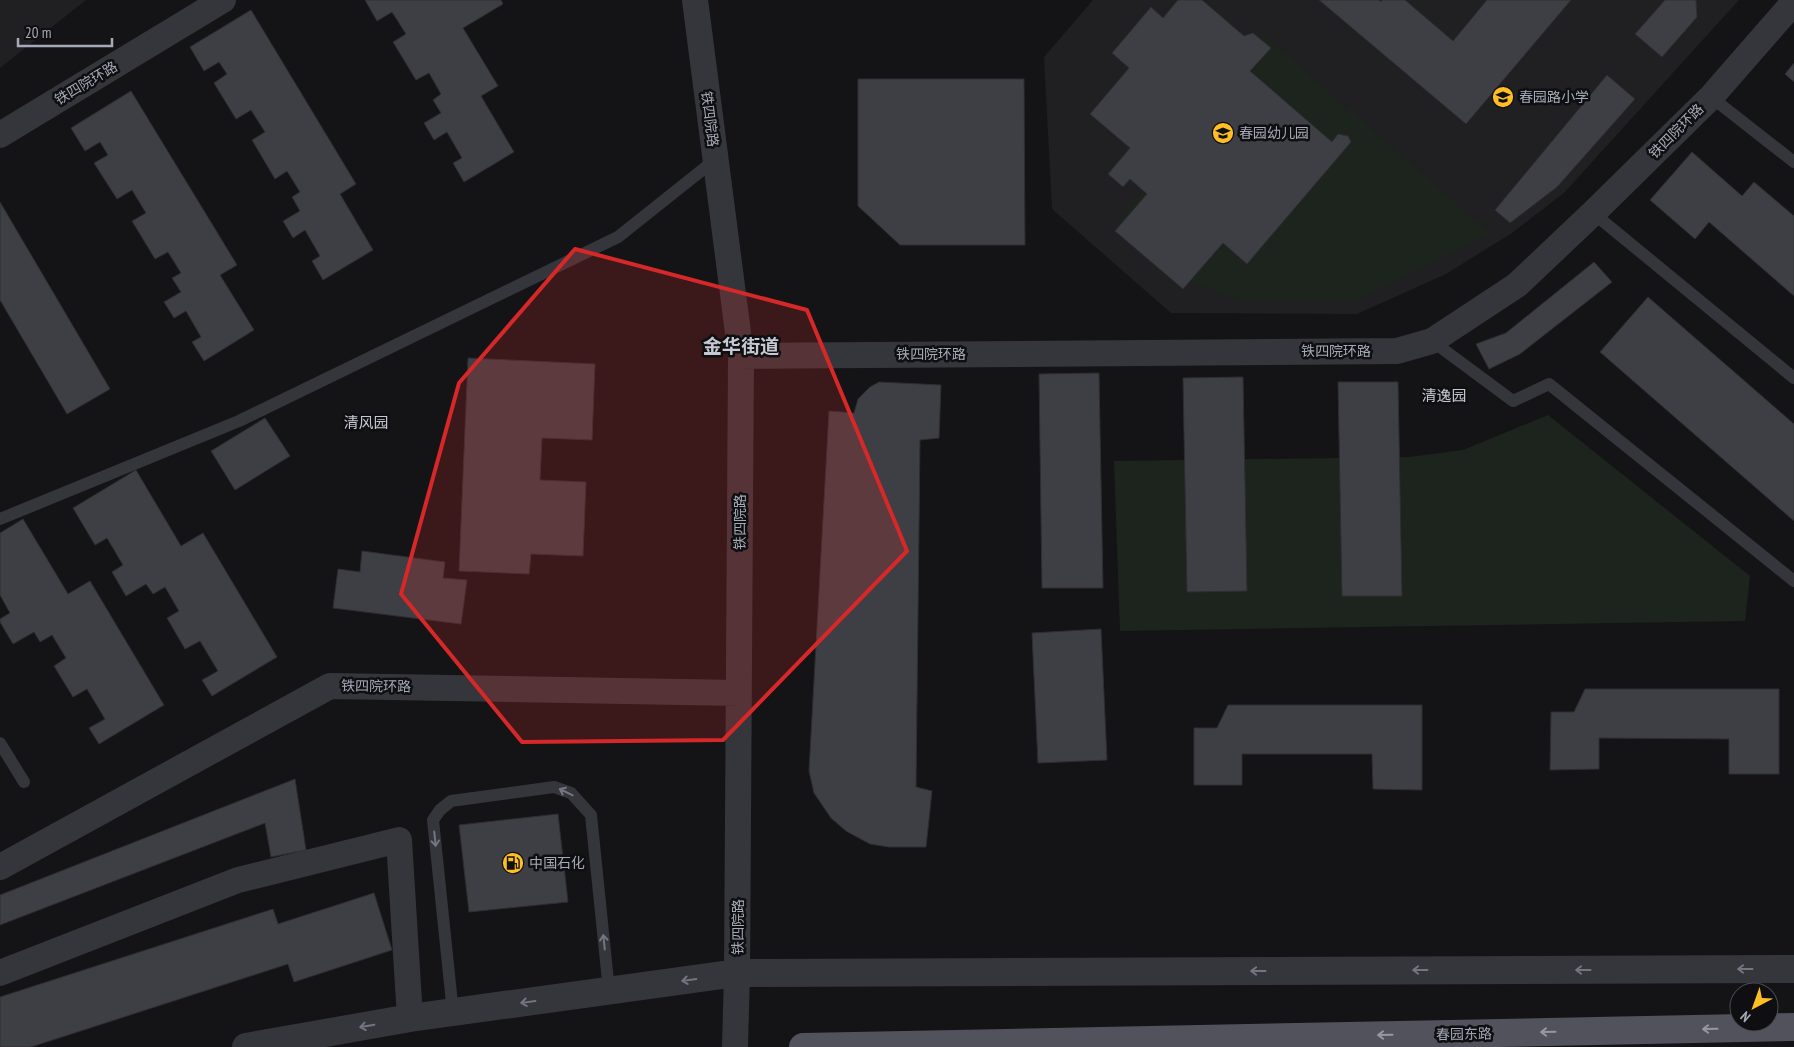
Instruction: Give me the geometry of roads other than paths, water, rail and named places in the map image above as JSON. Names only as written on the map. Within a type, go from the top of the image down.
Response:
[{"type":"main road","name":"春园东路","points":[[803,1047],[1794,1027]]},
{"type":"street","name":"铁四院环路","points":[[0,135],[223,0]]},
{"type":"street","name":"铁四院路","points":[[695,0],[741,356],[735,1047]]},
{"type":"street","name":"铁四院环路","points":[[741,356],[1397,351],[1432,340],[1517,285],[1711,97],[1794,2]]},
{"type":"street","name":"铁四院环路","points":[[0,867],[330,686],[739,693]]},
{"type":"street","points":[[0,973],[238,880],[399,840],[410,1018]]},
{"type":"street","points":[[246,1047],[410,1018],[737,973],[1794,969]]},
{"type":"lane","points":[[1711,97],[1794,162]]},
{"type":"lane","points":[[0,520],[239,421],[618,237],[716,159]]},
{"type":"lane","points":[[1593,213],[1794,378]]},
{"type":"lane","points":[[1432,340],[1513,401],[1549,384],[1794,581]]},
{"type":"lane","points":[[0,743],[24,782]]},
{"type":"lane","points":[[453,1013],[433,820],[440,810],[451,801],[554,787],[571,793],[591,815],[609,991]]},
{"type":"place","name":"春园路小学","points":[[1503,97]]},
{"type":"place","name":"春园幼儿园","points":[[1223,133]]},
{"type":"place","name":"中国石化","points":[[513,863]]},
{"type":"district","name":"金华街道","points":[[741,346]]},
{"type":"district","name":"清逸园","points":[[1444,396]]},
{"type":"district","name":"清风园","points":[[366,423]]}]
